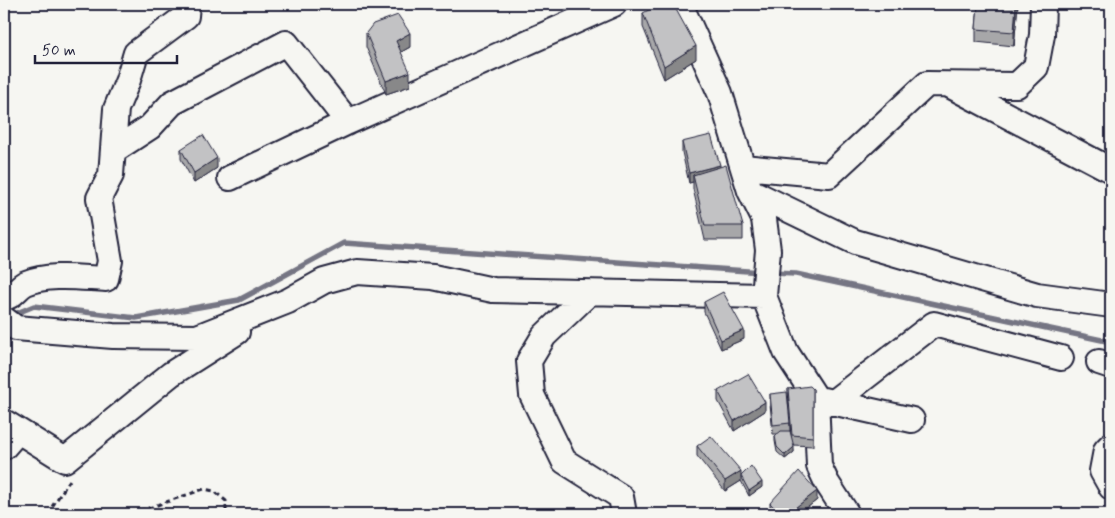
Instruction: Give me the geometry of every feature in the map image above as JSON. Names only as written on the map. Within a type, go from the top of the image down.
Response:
[{"type":"street","points":[[4,298],[11,296],[26,283],[49,279],[106,279],[110,261],[100,198],[111,175],[116,109],[128,80],[136,53],[186,16],[187,4]]},
{"type":"street","points":[[230,178],[348,122],[614,4]]},
{"type":"street","points":[[680,4],[720,93],[750,191],[764,219],[768,250],[764,296],[786,352],[824,400],[912,420]]},
{"type":"street","points":[[743,167],[829,175],[927,84],[1017,84],[1036,67],[1042,35],[1043,4]]},
{"type":"street","points":[[113,151],[150,127],[172,103],[286,43],[348,122]]},
{"type":"street","points":[[948,84],[1111,170]]},
{"type":"street","points":[[750,191],[855,242],[1037,295],[1111,305]]},
{"type":"street","points":[[8,434],[65,460],[171,374],[288,301],[324,282],[357,272],[433,277],[493,290],[764,296]]},
{"type":"street","points":[[589,293],[544,336],[529,361],[532,395],[564,460],[621,497],[624,514]]},
{"type":"street","points":[[10,323],[113,336],[197,336],[288,301]]},
{"type":"street","points":[[824,400],[934,324],[1061,358]]},
{"type":"street","points":[[824,400],[819,466],[827,484],[847,514]]},
{"type":"street","points":[[1111,445],[1106,450],[1102,471],[1111,487]]},
{"type":"path","points":[[47,514],[68,485],[73,472],[65,460]]},
{"type":"path","points":[[131,514],[204,489],[214,491],[226,501],[226,514]]},
{"type":"building","points":[[660,4],[673,4],[696,46],[664,66],[643,13]]},
{"type":"building","points":[[978,4],[1016,4],[1014,32],[976,29]]},
{"type":"building","points":[[398,15],[410,33],[396,41],[410,72],[386,81],[366,33],[373,24]]},
{"type":"building","points":[[203,135],[217,158],[194,173],[181,149]]},
{"type":"building","points":[[711,135],[720,165],[689,173],[682,142]]},
{"type":"building","points":[[726,165],[743,226],[705,226],[693,175]]},
{"type":"building","points":[[723,292],[744,330],[721,340],[704,302]]},
{"type":"building","points":[[748,374],[765,402],[734,421],[718,391]]},
{"type":"building","points":[[810,386],[813,389],[813,437],[792,435],[788,389]]},
{"type":"building","points":[[787,392],[790,423],[773,425],[770,394]]},
{"type":"building","points":[[781,431],[790,431],[794,447],[785,455],[777,447],[775,436]]},
{"type":"building","points":[[711,436],[741,471],[725,481],[697,446]]},
{"type":"building","points":[[751,466],[762,482],[749,491],[741,476]]},
{"type":"building","points":[[799,471],[817,491],[787,514],[780,514],[770,503]]},
{"type":"waterway","points":[[10,316],[34,306],[136,318],[239,300],[344,243],[762,272]]},
{"type":"waterway","points":[[771,273],[796,274],[1111,342]]}]
